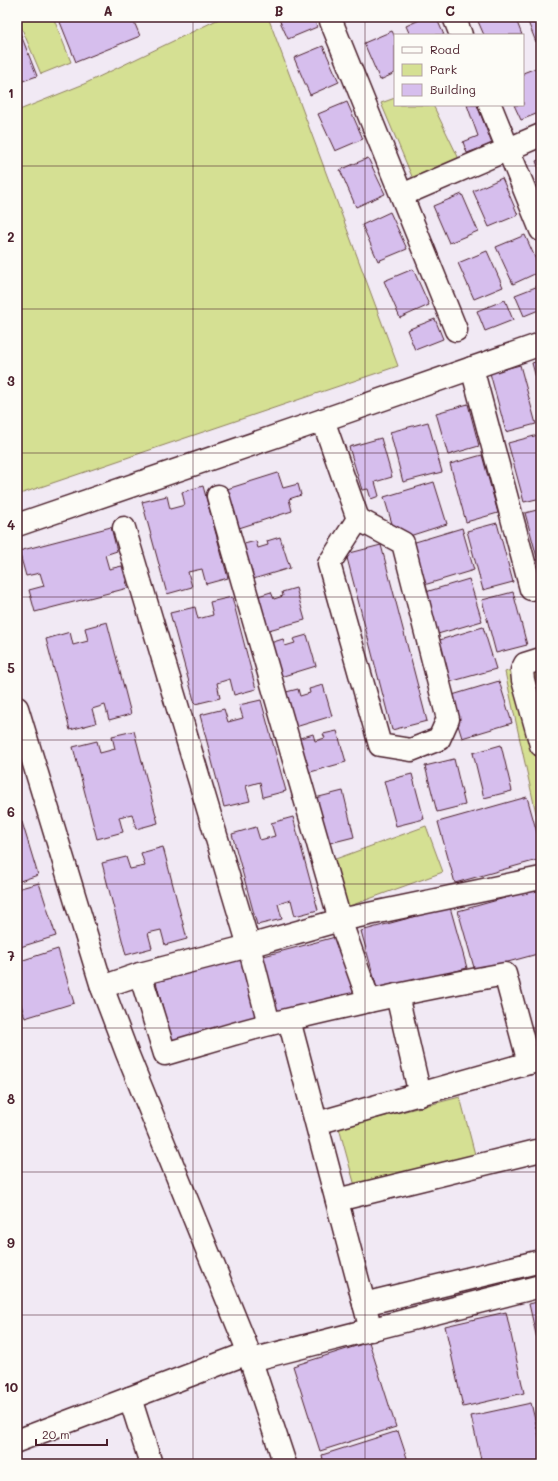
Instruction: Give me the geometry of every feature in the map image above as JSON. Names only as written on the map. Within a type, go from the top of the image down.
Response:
[{"type":"street","points":[[454,17],[461,34]]},
{"type":"street","points":[[331,21],[456,330]]},
{"type":"street","points":[[490,106],[541,230]]},
{"type":"street","points":[[402,196],[541,135]]},
{"type":"street","points":[[17,525],[541,344]]},
{"type":"street","points":[[472,368],[531,589],[541,586]]},
{"type":"street","points":[[323,420],[358,519],[403,543],[448,719],[439,739],[411,750],[380,746],[328,564],[358,519]]},
{"type":"street","points":[[218,496],[340,920],[369,1001]]},
{"type":"street","points":[[124,528],[249,946],[316,1123],[371,1330]]},
{"type":"street","points":[[541,659],[525,664],[522,670],[523,680],[541,745]]},
{"type":"street","points":[[17,708],[102,987],[127,1053],[249,1356],[285,1464]]},
{"type":"street","points":[[102,987],[140,974],[249,946],[340,920],[541,878]]},
{"type":"street","points":[[140,974],[165,1054],[279,1022],[397,995],[504,974],[535,1062],[316,1123]]},
{"type":"street","points":[[397,995],[420,1095]]},
{"type":"street","points":[[337,1200],[541,1150]]},
{"type":"street","points":[[364,1304],[541,1261]]},
{"type":"street","points":[[17,1441],[130,1398],[249,1356],[371,1330],[541,1286]]},
{"type":"street","points":[[130,1398],[151,1464]]},
{"type":"green space","points":[[17,17],[53,17],[71,62],[41,74]]},
{"type":"green space","points":[[223,17],[268,17],[398,366],[17,495],[17,111],[84,84]]},
{"type":"green space","points":[[394,98],[394,106],[433,106],[460,161],[413,179],[381,103]]},
{"type":"green space","points":[[541,660],[541,836],[505,672]]},
{"type":"green space","points":[[426,826],[443,872],[347,907],[330,861]]},
{"type":"green space","points":[[460,1097],[478,1166],[358,1197],[339,1128]]},
{"type":"building","points":[[58,17],[132,17],[140,36],[76,62]]},
{"type":"building","points":[[278,17],[313,17],[317,27],[288,39]]},
{"type":"building","points":[[426,17],[436,17],[444,34],[410,34],[406,26]]},
{"type":"building","points":[[482,17],[515,17],[522,34],[484,34],[477,19]]},
{"type":"building","points":[[526,17],[541,17],[541,40],[536,42]]},
{"type":"building","points":[[17,25],[37,76],[17,83]]},
{"type":"building","points":[[392,31],[394,35],[394,73],[380,80],[364,43]]},
{"type":"building","points":[[323,46],[339,82],[310,95],[294,58]]},
{"type":"building","points":[[536,68],[541,79],[541,112],[521,120],[514,106],[524,106],[524,73]]},
{"type":"building","points":[[347,102],[363,139],[335,151],[318,114]]},
{"type":"building","points":[[467,106],[477,106],[492,144],[467,153],[463,142],[478,136]]},
{"type":"building","points":[[368,158],[385,194],[356,207],[340,170]]},
{"type":"building","points":[[541,159],[541,174],[536,161]]},
{"type":"building","points":[[502,178],[518,215],[489,227],[473,191]]},
{"type":"building","points":[[462,194],[478,231],[449,243],[433,206]]},
{"type":"building","points":[[390,212],[407,249],[378,261],[362,225]]},
{"type":"building","points":[[525,235],[541,271],[513,284],[496,247]]},
{"type":"building","points":[[487,251],[503,287],[474,299],[458,263]]},
{"type":"building","points":[[413,269],[429,305],[400,318],[384,281]]},
{"type":"building","points":[[541,285],[541,309],[524,316],[515,295]]},
{"type":"building","points":[[505,300],[513,320],[485,331],[477,311]]},
{"type":"building","points":[[435,319],[443,339],[415,350],[407,330]]},
{"type":"building","points":[[541,360],[541,396],[532,363]]},
{"type":"building","points":[[520,365],[536,424],[506,432],[490,373]]},
{"type":"building","points":[[468,404],[479,446],[448,455],[436,413]]},
{"type":"building","points":[[428,422],[442,472],[403,482],[390,432]]},
{"type":"building","points":[[538,435],[541,445],[541,498],[524,502],[508,443]]},
{"type":"building","points":[[381,438],[392,477],[375,482],[379,496],[371,499],[368,489],[362,490],[349,447]]},
{"type":"building","points":[[482,455],[498,513],[466,522],[450,464]]},
{"type":"building","points":[[278,473],[283,488],[298,484],[301,495],[289,499],[292,511],[239,528],[227,489]]},
{"type":"building","points":[[434,482],[447,524],[397,540],[384,497]]},
{"type":"building","points":[[203,486],[228,578],[206,584],[202,569],[188,572],[192,587],[167,594],[142,502],[167,496],[170,509],[185,505],[182,492]]},
{"type":"building","points":[[541,509],[541,572],[525,513]]},
{"type":"building","points":[[497,523],[513,582],[483,590],[467,531]]},
{"type":"building","points":[[111,527],[117,551],[105,555],[109,569],[122,566],[128,588],[35,612],[29,590],[44,586],[40,573],[26,576],[19,551]]},
{"type":"building","points":[[462,528],[474,570],[424,585],[412,543]]},
{"type":"building","points":[[280,537],[290,568],[250,580],[240,545],[256,541],[258,548],[268,545],[267,541]]},
{"type":"building","points":[[381,545],[427,721],[392,730],[346,554]]},
{"type":"building","points":[[469,579],[482,621],[431,636],[419,594]]},
{"type":"building","points":[[296,588],[305,620],[265,631],[255,597],[271,592],[274,599],[283,596],[282,592]]},
{"type":"building","points":[[513,592],[527,645],[496,653],[482,600]]},
{"type":"building","points":[[232,597],[256,689],[234,695],[230,679],[217,683],[220,698],[195,704],[170,613],[195,607],[198,619],[213,615],[210,602]]},
{"type":"building","points":[[541,605],[541,621],[536,607]]},
{"type":"building","points":[[107,622],[131,714],[109,720],[105,705],[92,709],[96,723],[70,730],[46,639],[70,632],[73,645],[88,641],[85,628]]},
{"type":"building","points":[[483,627],[496,669],[446,683],[433,642]]},
{"type":"building","points":[[307,635],[316,666],[277,678],[267,644],[283,639],[285,646],[295,643],[293,639]]},
{"type":"building","points":[[499,681],[512,723],[462,738],[449,696]]},
{"type":"building","points":[[323,685],[332,716],[292,728],[282,693],[298,689],[300,696],[310,693],[309,689]]},
{"type":"building","points":[[261,700],[286,791],[263,797],[260,782],[246,786],[250,801],[224,807],[200,715],[224,709],[228,722],[243,718],[239,705]]},
{"type":"building","points":[[134,731],[158,823],[136,829],[132,814],[119,817],[123,832],[97,839],[73,747],[97,741],[100,753],[115,749],[112,736]]},
{"type":"building","points":[[337,731],[346,762],[307,773],[297,739],[313,734],[315,741],[325,738],[323,734]]},
{"type":"building","points":[[501,745],[512,791],[484,798],[473,753]]},
{"type":"building","points":[[454,759],[465,805],[437,812],[425,766]]},
{"type":"building","points":[[412,774],[424,819],[396,826],[384,781]]},
{"type":"building","points":[[343,791],[354,837],[326,844],[315,798]]},
{"type":"building","points":[[527,797],[541,847],[541,859],[455,883],[438,822]]},
{"type":"building","points":[[17,801],[21,814],[17,815]]},
{"type":"building","points":[[293,817],[318,910],[295,916],[291,900],[278,904],[282,919],[257,925],[232,834],[256,827],[260,840],[275,836],[271,823]]},
{"type":"building","points":[[22,822],[38,875],[17,882],[17,823]]},
{"type":"building","points":[[163,847],[187,939],[165,945],[161,930],[148,933],[152,948],[126,955],[102,863],[126,857],[130,869],[145,866],[141,853]]},
{"type":"building","points":[[39,883],[56,936],[17,948],[17,889]]},
{"type":"building","points":[[541,888],[541,953],[475,971],[458,911]]},
{"type":"building","points":[[450,907],[467,968],[378,992],[361,931]]},
{"type":"building","points":[[339,936],[354,995],[277,1018],[260,957]]},
{"type":"building","points":[[58,949],[74,1003],[25,1018],[17,991],[17,962]]},
{"type":"building","points":[[245,958],[262,1019],[172,1043],[156,982]]},
{"type":"building","points":[[541,1301],[541,1356],[529,1304]]},
{"type":"building","points":[[506,1312],[524,1393],[463,1407],[445,1326]]},
{"type":"building","points":[[369,1342],[396,1427],[320,1451],[293,1366]]},
{"type":"building","points":[[531,1403],[541,1445],[541,1464],[482,1464],[471,1416]]},
{"type":"building","points":[[398,1431],[409,1464],[324,1464],[322,1455]]}]
